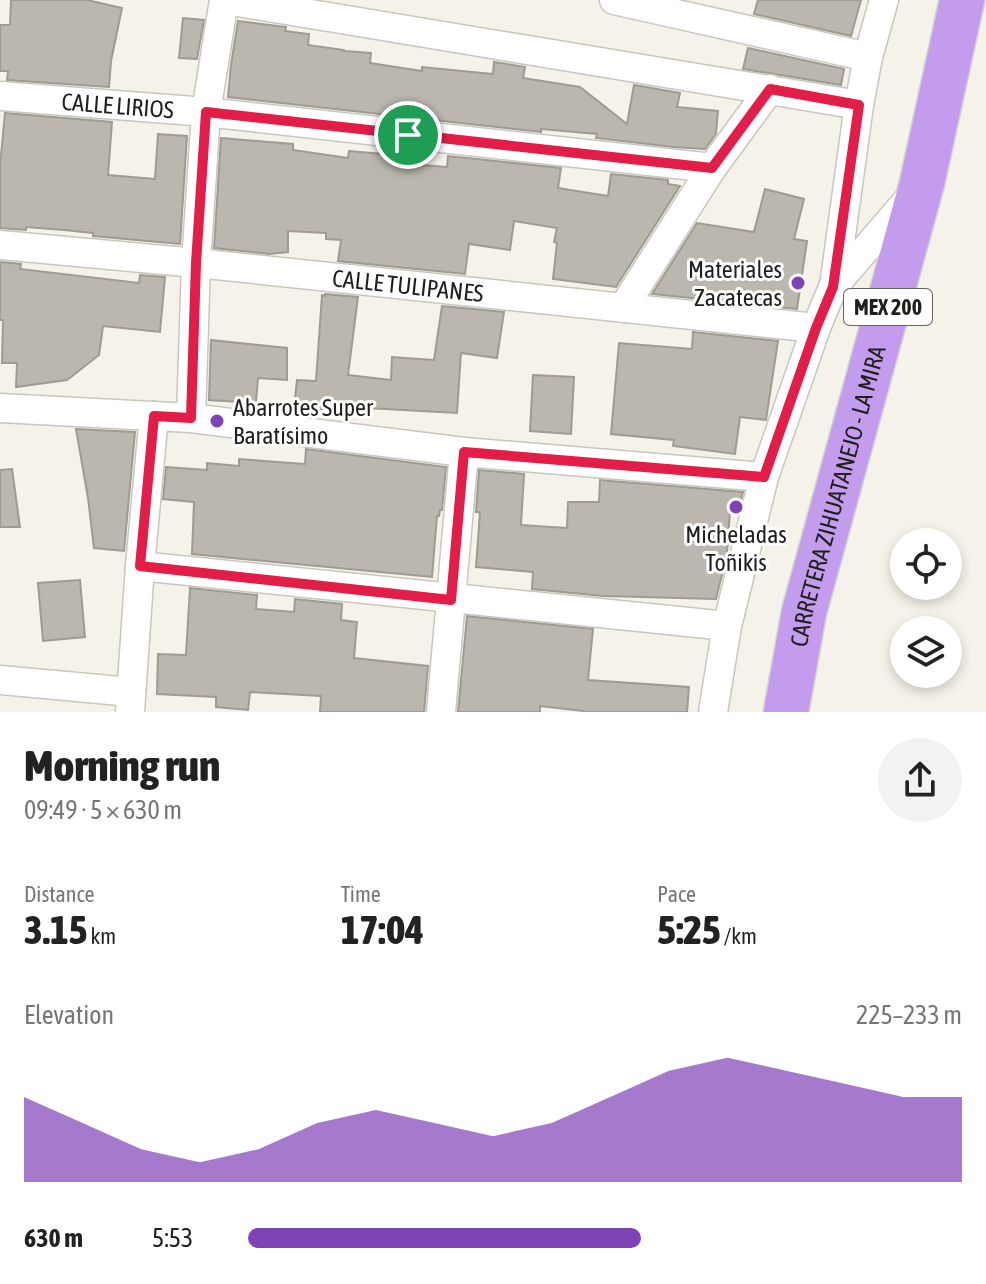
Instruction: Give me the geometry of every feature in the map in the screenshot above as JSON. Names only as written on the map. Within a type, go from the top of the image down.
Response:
[{"type":"highway","name":"CARRETERA ZIHUATANEJO - LA MIRA","points":[[786,712],[804,612],[922,183],[962,0]]},
{"type":"street","points":[[191,418],[196,263],[206,112],[225,0],[859,105]]},
{"type":"street","points":[[614,0],[868,57]]},
{"type":"street","points":[[713,712],[727,626],[764,477],[833,287],[859,105],[884,0]]},
{"type":"street","points":[[623,308],[712,168],[770,89]]},
{"type":"street","name":"CALLE LIRIOS","points":[[0,96],[206,112],[712,168]]},
{"type":"street","points":[[833,287],[922,183]]},
{"type":"street","name":"CALLE TULIPANES","points":[[0,245],[816,328]]},
{"type":"street","points":[[0,408],[191,418],[464,452],[764,477]]},
{"type":"street","points":[[0,680],[131,702],[154,416]]},
{"type":"street","points":[[441,712],[464,452]]},
{"type":"street","points":[[140,566],[727,626]]},
{"type":"building","points":[[11,0],[87,0],[122,8],[109,87],[7,80],[8,71],[0,71],[0,25],[10,25]]},
{"type":"building","points":[[758,0],[861,0],[851,36],[754,14]]},
{"type":"building","points":[[183,18],[204,20],[197,59],[179,58]]},
{"type":"building","points":[[238,21],[286,27],[285,31],[309,34],[308,45],[371,53],[370,63],[422,71],[422,67],[493,74],[494,62],[525,67],[523,78],[580,87],[627,124],[634,85],[680,93],[677,107],[718,111],[716,134],[705,149],[673,147],[596,138],[597,134],[541,129],[541,132],[228,97]]},
{"type":"building","points":[[748,48],[844,69],[841,85],[743,69]]},
{"type":"building","points":[[5,113],[112,122],[108,175],[155,179],[158,134],[187,136],[180,244],[93,236],[93,233],[64,230],[0,228],[0,166]]},
{"type":"building","points":[[221,138],[293,144],[293,150],[348,158],[349,151],[407,156],[407,164],[447,167],[448,156],[561,168],[558,188],[608,196],[611,174],[668,180],[668,184],[680,186],[616,287],[553,279],[557,228],[514,221],[510,250],[469,244],[465,274],[338,261],[341,240],[326,239],[326,233],[288,231],[288,252],[269,254],[214,248]]},
{"type":"building","points":[[765,189],[804,199],[794,239],[807,241],[797,309],[652,294],[697,223],[754,232]]},
{"type":"building","points":[[0,262],[21,264],[20,269],[139,283],[140,275],[165,277],[160,332],[103,326],[99,355],[67,380],[16,387],[17,363],[2,363]]},
{"type":"building","points":[[322,295],[358,297],[348,375],[391,380],[392,357],[434,360],[442,306],[504,312],[497,358],[461,353],[457,413],[367,408],[366,415],[294,406],[297,380],[316,381]]},
{"type":"building","points":[[693,332],[778,341],[766,420],[740,417],[735,454],[673,446],[674,440],[611,434],[619,343],[692,349]]},
{"type":"building","points":[[211,340],[287,348],[287,380],[258,378],[256,403],[209,400]]},
{"type":"building","points":[[533,375],[574,377],[571,434],[530,431]]},
{"type":"building","points":[[76,429],[135,432],[124,551],[94,548]]},
{"type":"building","points":[[306,449],[446,467],[442,510],[437,516],[432,577],[192,554],[194,502],[163,499],[166,467],[207,470],[207,463],[239,466],[239,459],[305,464]]},
{"type":"building","points":[[12,469],[20,527],[0,527],[0,470]]},
{"type":"building","points":[[479,470],[524,474],[521,525],[567,528],[568,502],[599,502],[600,480],[743,492],[738,511],[730,511],[727,554],[716,599],[603,596],[532,589],[533,572],[476,567]]},
{"type":"building","points":[[80,580],[85,637],[43,641],[38,583]]},
{"type":"building","points":[[190,588],[257,595],[256,609],[294,612],[295,599],[342,604],[341,620],[357,622],[354,658],[428,666],[424,712],[320,712],[321,696],[250,692],[248,710],[216,707],[216,697],[157,694],[158,654],[186,655]]},
{"type":"building","points":[[467,616],[593,629],[588,680],[689,687],[687,712],[583,712],[540,706],[540,712],[458,712]]},
{"type":"place","name":"Materiales Zacatecas","points":[[798,283]]},
{"type":"place","name":"Abarrotes Super Baratísimo","points":[[217,421]]},
{"type":"place","name":"Micheladas Toñikis","points":[[736,507]]},
{"type":"route","points":[[770,89],[859,105],[833,287],[764,477],[464,452],[451,600],[140,566],[154,416],[191,418],[196,263],[206,112],[408,135],[712,168],[770,89]]}]
